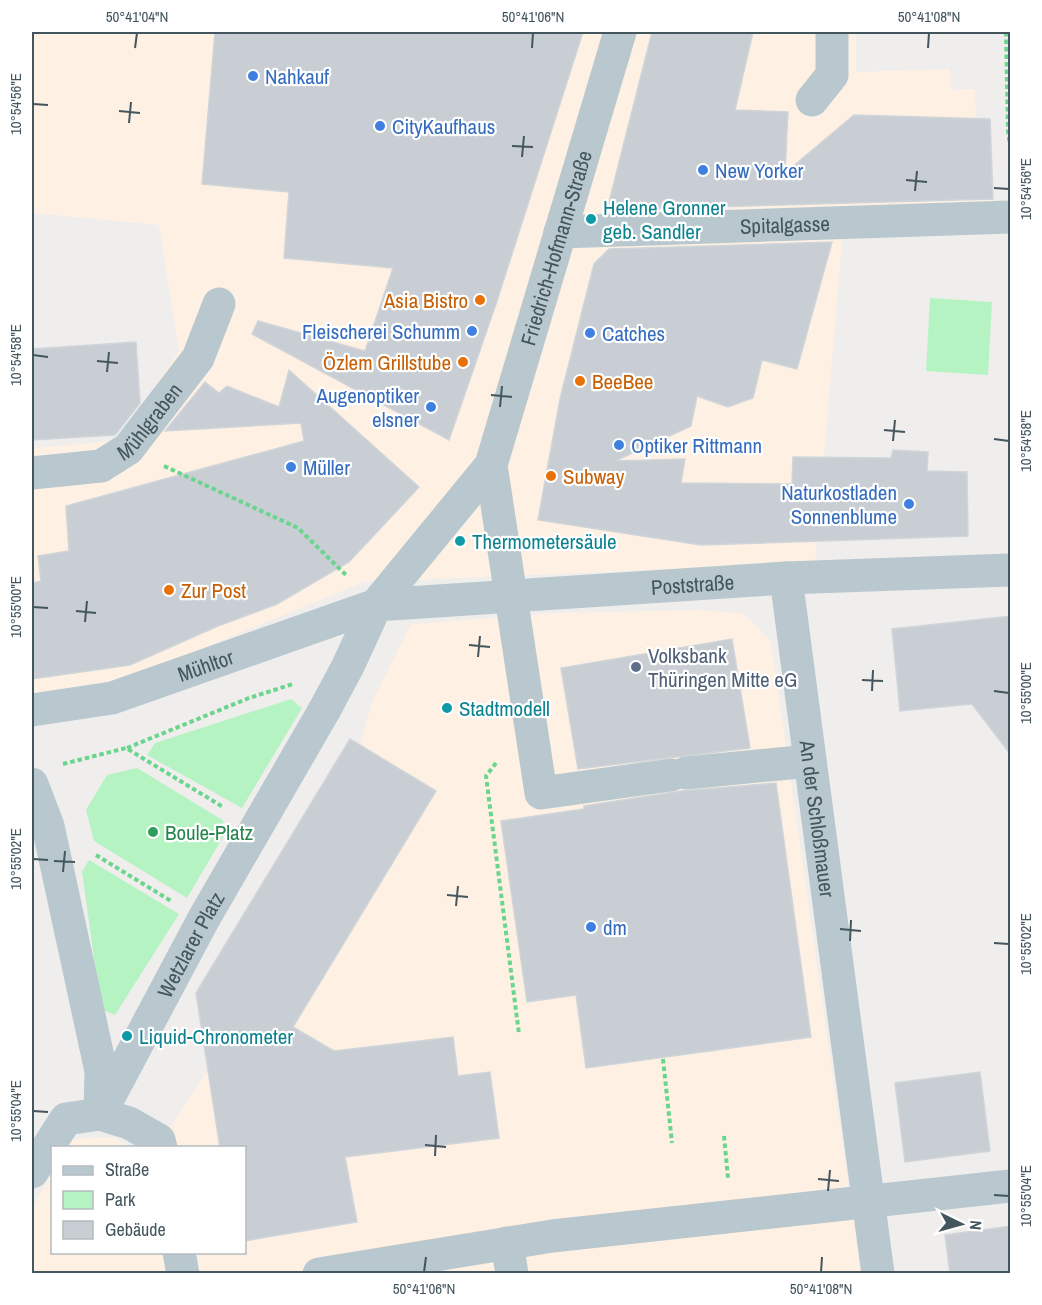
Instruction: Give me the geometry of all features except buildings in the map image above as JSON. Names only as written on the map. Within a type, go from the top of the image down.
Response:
[{"type":"street","name":"Friedrich-Hofmann-Straße","points":[[376,605],[491,465],[620,32]]},
{"type":"street","points":[[812,100],[832,75],[832,32]]},
{"type":"street","name":"Spitalgasse","points":[[560,232],[1011,217]]},
{"type":"street","name":"Mühlgraben","points":[[32,473],[101,466],[128,449],[198,358],[219,304]]},
{"type":"street","name":"Friedrich-Hofmann-Straße","points":[[491,465],[508,568],[509,596],[541,793],[678,774],[810,761]]},
{"type":"street","name":"Poststraße","points":[[376,605],[786,578],[1011,570]]},
{"type":"street","name":"An der Schloßmauer","points":[[786,578],[878,1274]]},
{"type":"street","name":"Wetzlarer Platz","points":[[100,1114],[203,920],[348,666],[376,605]]},
{"type":"street","name":"Mühltor","points":[[32,710],[112,698],[376,605]]},
{"type":"street","points":[[42,776],[48,826],[101,1071],[100,1114]]},
{"type":"street","points":[[32,1172],[66,1119],[100,1114],[129,1123],[159,1140],[160,1146]]},
{"type":"street","points":[[319,1274],[509,1258],[869,1200],[1011,1186]]},
{"type":"street","points":[[179,1254],[183,1274]]},
{"type":"path","points":[[1006,32],[1011,145]]},
{"type":"path","points":[[128,449],[298,528],[376,605]]},
{"type":"path","points":[[42,776],[126,748],[249,698],[348,666]]},
{"type":"path","points":[[519,1034],[486,776],[529,719]]},
{"type":"path","points":[[126,748],[257,828]]},
{"type":"path","points":[[48,826],[203,920]]},
{"type":"path","points":[[663,1059],[672,1143]]},
{"type":"shaded area","points":[[32,32],[986,32],[856,33],[856,72],[950,69],[952,90],[975,89],[976,119],[990,119],[993,205],[843,230],[815,563],[364,582],[125,680],[32,695],[32,448],[119,441],[179,351],[159,225],[32,213]]},
{"type":"shaded area","points":[[701,610],[744,614],[771,642],[861,1273],[32,1274],[32,1209],[51,1174],[51,1254],[246,1254],[246,1146],[158,1146],[209,1068],[196,993],[351,738],[360,744],[373,700],[411,624],[559,613]]},
{"type":"shaded area","points":[[113,1137],[127,1146],[67,1146],[71,1139]]},
{"type":"green space","points":[[930,298],[992,302],[988,375],[926,371]]},
{"type":"green space","points":[[291,699],[302,708],[242,808],[147,755],[155,743]]},
{"type":"green space","points":[[137,768],[224,821],[219,828],[226,832],[187,898],[94,841],[86,810],[107,775]]},
{"type":"green space","points":[[89,860],[179,914],[115,1015],[101,1009],[82,872]]},
{"type":"place","name":"Nahkauf","points":[[253,76]]},
{"type":"place","name":"CityKaufhaus","points":[[380,126]]},
{"type":"place","name":"New Yorker","points":[[703,170]]},
{"type":"place","name":"Helene Gronner geb. Sandler","points":[[591,219]]},
{"type":"place","name":"Asia Bistro","points":[[480,300]]},
{"type":"place","name":"Fleischerei Schumm","points":[[472,331]]},
{"type":"place","name":"Catches","points":[[590,333]]},
{"type":"place","name":"Özlem Grillstube","points":[[463,362]]},
{"type":"place","name":"BeeBee","points":[[580,381]]},
{"type":"place","name":"Augenoptiker elsner","points":[[431,407]]},
{"type":"place","name":"Optiker Rittmann","points":[[619,445]]},
{"type":"place","name":"Müller","points":[[291,467]]},
{"type":"place","name":"Subway","points":[[551,476]]},
{"type":"place","name":"Naturkostladen Sonnenblume","points":[[909,504]]},
{"type":"place","name":"Thermometersäule","points":[[460,541]]},
{"type":"place","name":"Zur Post","points":[[169,590]]},
{"type":"place","name":"Volksbank Thüringen Mitte eG","points":[[636,667]]},
{"type":"place","name":"Stadtmodell","points":[[447,708]]},
{"type":"place","name":"Boule-Platz","points":[[153,832]]},
{"type":"place","name":"dm","points":[[591,927]]},
{"type":"place","name":"Liquid-Chronometer","points":[[127,1036]]}]
